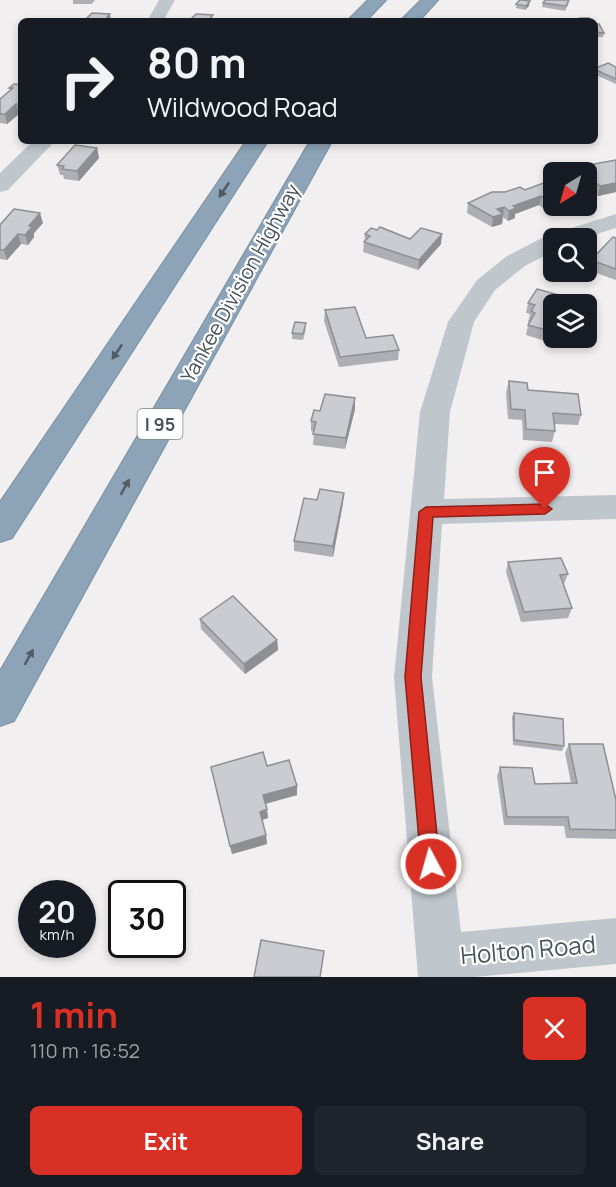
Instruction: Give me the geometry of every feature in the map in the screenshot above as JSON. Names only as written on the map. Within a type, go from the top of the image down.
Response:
[{"type":"highway","points":[[359,18],[378,0]]},
{"type":"highway","points":[[412,18],[430,0]]},
{"type":"highway","points":[[0,529],[255,144]]},
{"type":"highway","name":"Yankee Division Highway","points":[[0,708],[319,144]]},
{"type":"street","points":[[157,18],[167,0]]},
{"type":"street","points":[[0,185],[42,144]]},
{"type":"street","points":[[593,228],[616,221]]},
{"type":"street","points":[[441,967],[413,677],[435,412],[461,322],[486,285],[516,261],[543,247]]},
{"type":"street","points":[[426,512],[616,507]]},
{"type":"street","name":"Holton Road","points":[[441,967],[616,941]]},
{"type":"building","points":[[520,0],[530,1],[526,6],[516,4]]},
{"type":"building","points":[[545,0],[569,0],[566,6],[543,3]]},
{"type":"building","points":[[92,13],[110,14],[107,18],[87,18]]},
{"type":"building","points":[[196,14],[213,15],[210,18],[192,18]]},
{"type":"building","points":[[598,24],[599,24],[604,33],[598,32]]},
{"type":"building","points":[[608,63],[616,67],[616,79],[598,71],[598,67]]},
{"type":"building","points":[[14,84],[18,85],[18,104],[5,114],[0,114],[0,99],[13,88],[9,88]]},
{"type":"building","points":[[75,145],[97,148],[77,171],[62,169],[64,166],[57,165]]},
{"type":"building","points":[[616,160],[616,183],[600,186],[597,184],[597,164]]},
{"type":"building","points":[[543,183],[543,197],[513,206],[516,208],[509,211],[504,207],[497,209],[503,214],[493,217],[468,203],[492,192],[505,192],[520,187],[525,190]]},
{"type":"building","points":[[14,209],[40,213],[25,235],[18,234],[4,250],[0,250],[0,225]]},
{"type":"building","points":[[380,227],[410,239],[421,228],[442,234],[419,260],[364,242],[370,236],[365,234],[371,228],[377,230]]},
{"type":"building","points":[[613,237],[616,238],[616,269],[597,262],[597,254]]},
{"type":"building","points":[[537,289],[555,294],[543,294],[543,329],[528,325],[535,313],[531,311],[535,305],[528,303]]},
{"type":"building","points":[[355,307],[366,338],[393,335],[399,350],[340,357],[325,310]]},
{"type":"building","points":[[295,322],[306,323],[303,334],[292,333]]},
{"type":"building","points":[[509,381],[527,383],[528,390],[578,394],[581,415],[553,413],[555,431],[526,429],[525,410],[511,409]]},
{"type":"building","points":[[325,394],[355,398],[346,438],[313,434],[316,422],[311,421],[314,410],[320,411]]},
{"type":"building","points":[[320,489],[344,493],[333,546],[294,541],[304,498],[317,500]]},
{"type":"building","points":[[561,558],[568,574],[560,575],[572,608],[524,612],[508,562]]},
{"type":"building","points":[[233,596],[277,640],[244,664],[200,619]]},
{"type":"building","points":[[514,713],[563,719],[564,746],[514,740]]},
{"type":"building","points":[[569,744],[603,744],[616,800],[616,830],[570,829],[568,817],[507,817],[500,767],[532,768],[535,784],[577,783]]},
{"type":"building","points":[[263,752],[267,766],[289,760],[297,786],[263,795],[267,809],[260,812],[266,835],[230,846],[211,767]]},
{"type":"building","points":[[261,940],[324,951],[320,977],[254,977]]},
{"type":"route","points":[[431,864],[413,677],[426,512],[545,509]]}]
